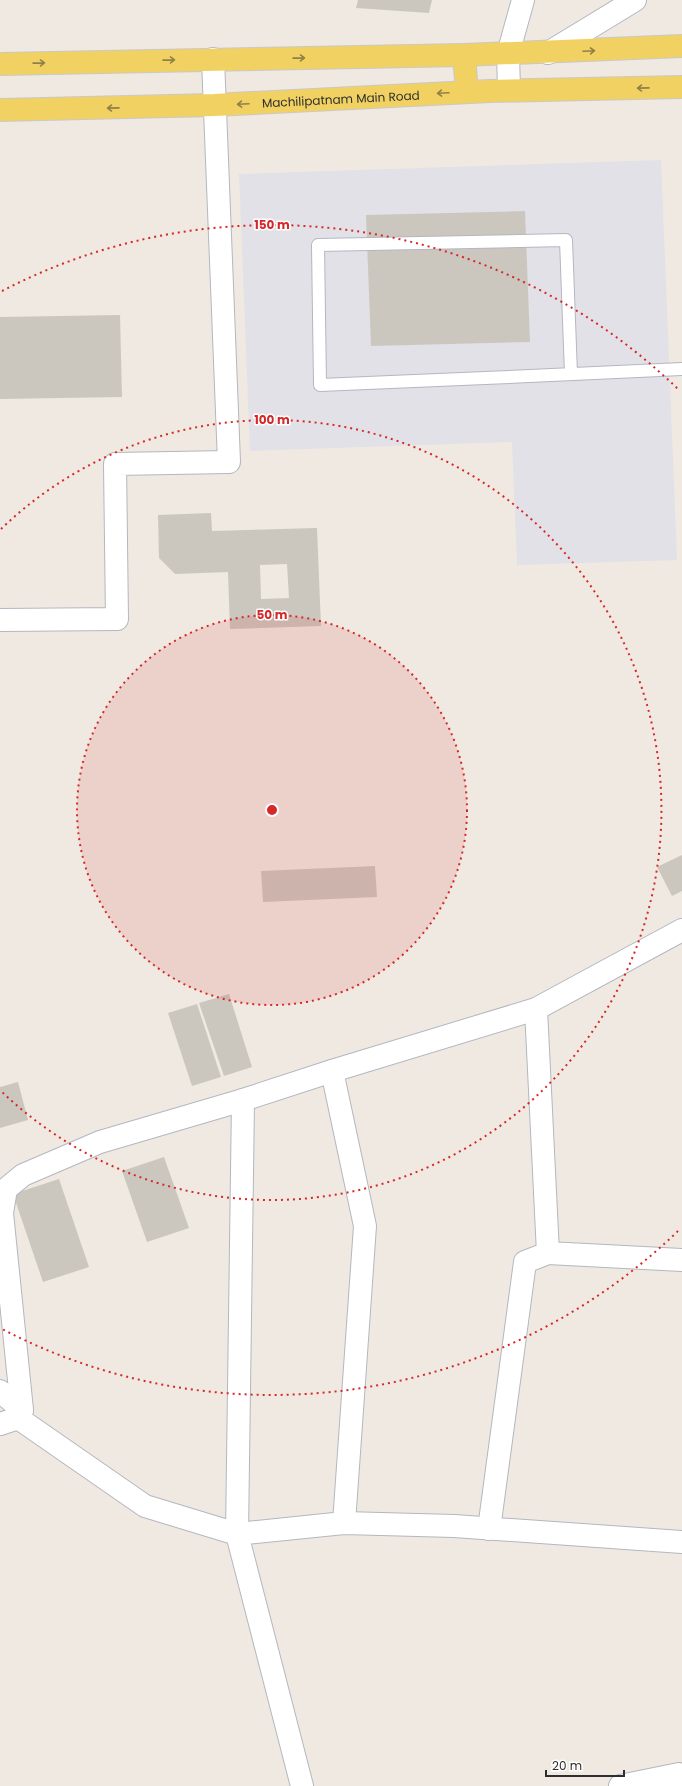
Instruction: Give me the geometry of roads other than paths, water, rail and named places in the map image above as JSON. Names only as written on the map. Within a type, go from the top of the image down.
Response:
[{"type":"main road","points":[[0,64],[213,59],[464,56],[682,46]]},
{"type":"main road","points":[[464,56],[468,92]]},
{"type":"main road","name":"Machilipatnam Main Road","points":[[0,110],[214,105],[509,90],[682,88]]},
{"type":"street","points":[[509,90],[508,54],[523,0]]},
{"type":"street","points":[[548,53],[635,0]]},
{"type":"street","points":[[0,620],[117,619],[115,464],[229,462],[213,59]]},
{"type":"street","points":[[13,1417],[2,1213],[6,1189],[22,1175],[100,1142],[243,1100],[332,1071],[536,1009],[682,930]]},
{"type":"street","points":[[536,1009],[548,1253]]},
{"type":"street","points":[[332,1071],[365,1226],[344,1523]]},
{"type":"street","points":[[243,1100],[237,1534],[302,1786]]},
{"type":"street","points":[[489,1529],[525,1262],[548,1253],[682,1260]]},
{"type":"street","points":[[0,1391],[13,1417],[144,1506],[237,1534],[344,1523],[454,1526],[682,1542]]},
{"type":"street","points":[[620,1786],[681,1778]]},
{"type":"lane","points":[[571,374],[566,240],[318,245],[320,385],[571,374],[682,369]]}]
